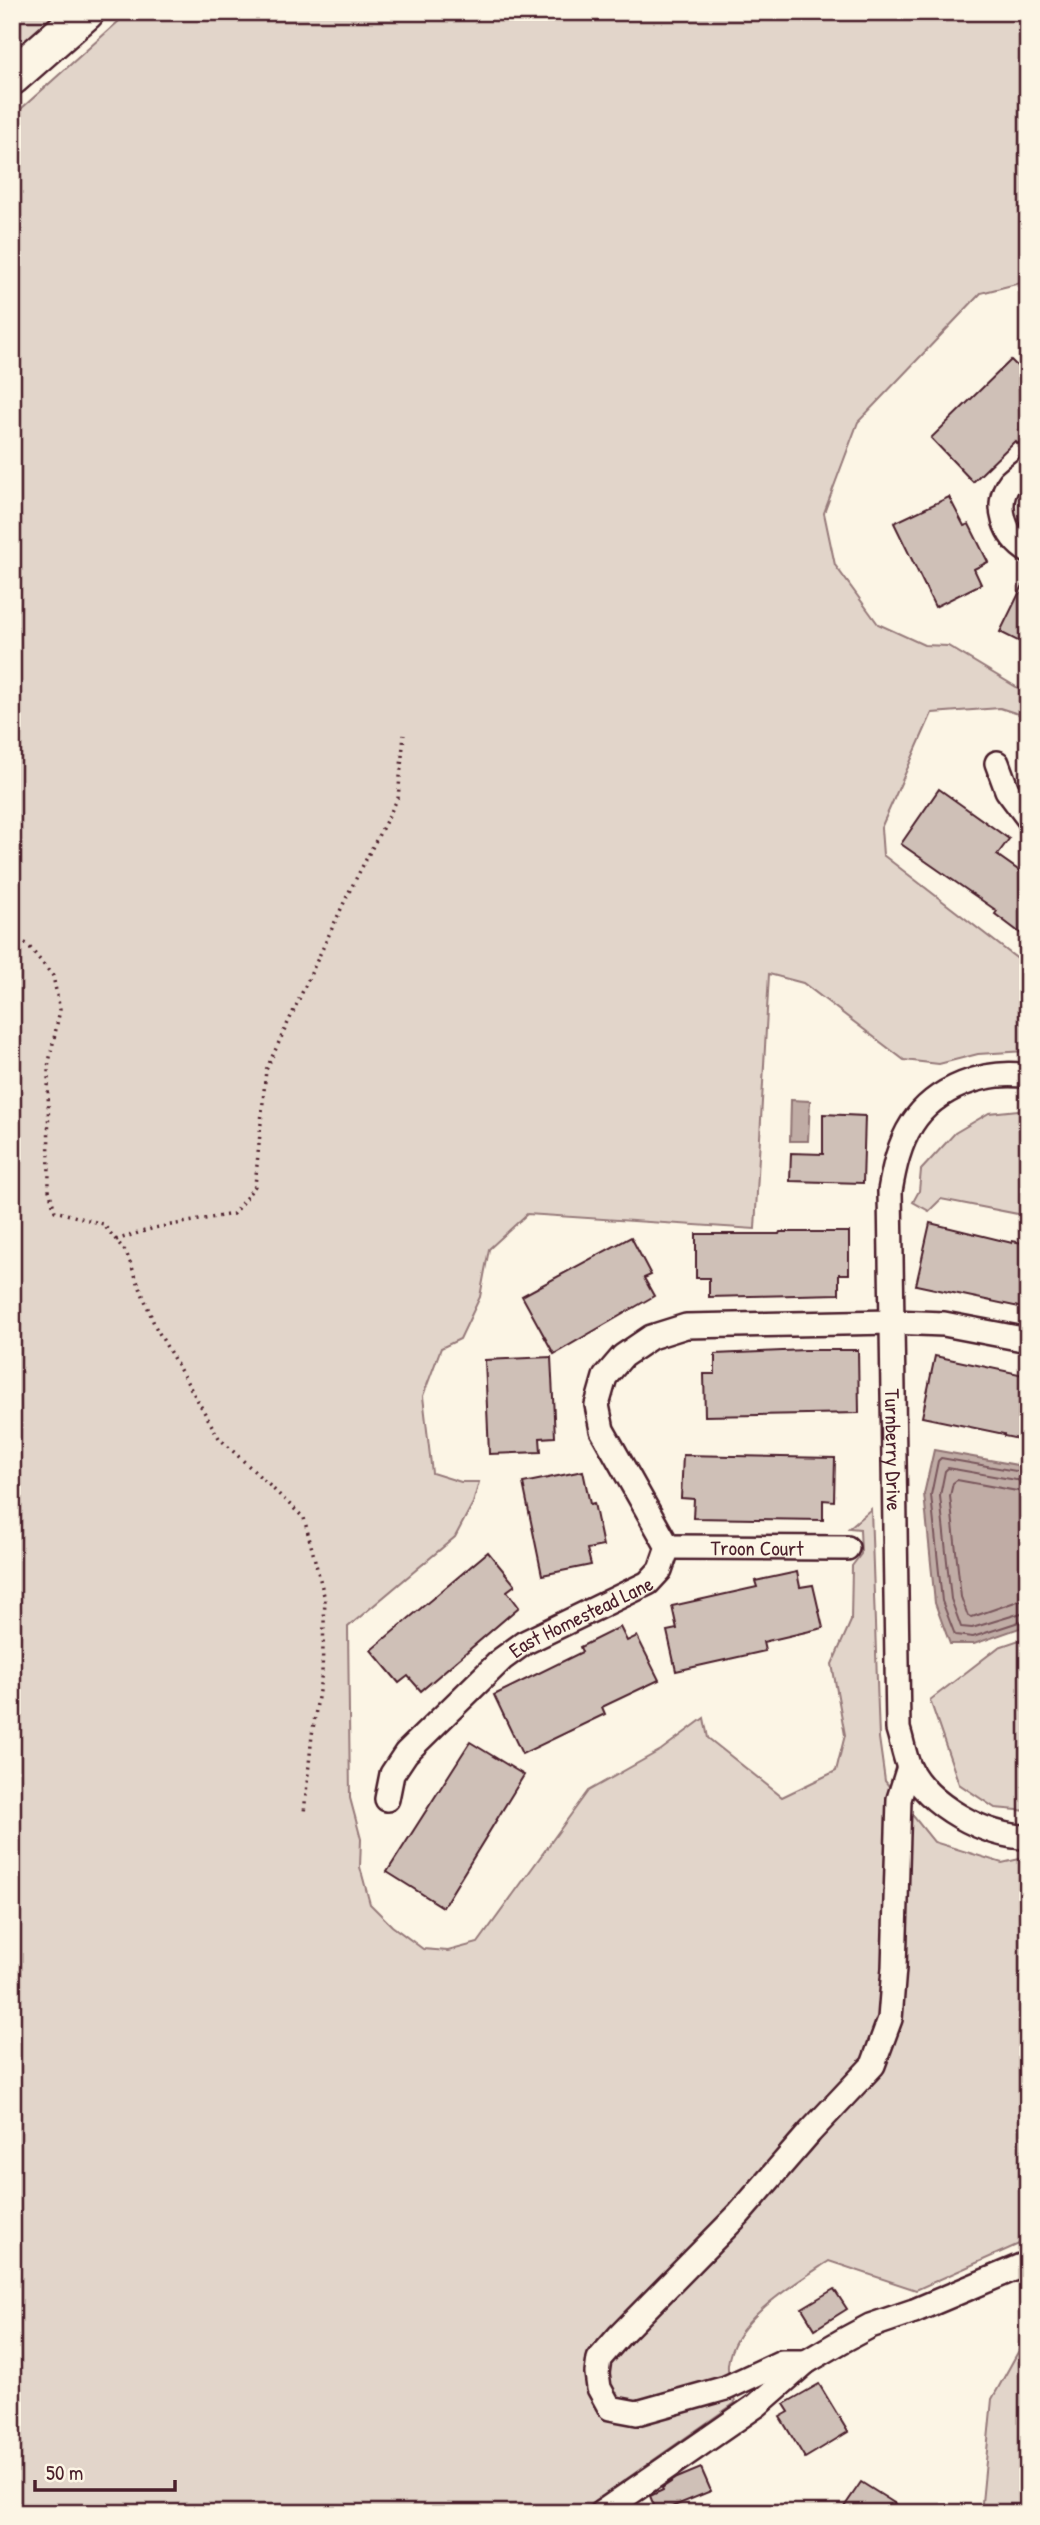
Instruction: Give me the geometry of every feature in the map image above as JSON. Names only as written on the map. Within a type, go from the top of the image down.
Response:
[{"type":"highway","points":[[12,76],[86,12]]},
{"type":"street","points":[[1028,467],[1010,483],[1003,498],[1001,515],[1019,546],[1028,551]]},
{"type":"street","points":[[996,763],[1007,790],[1028,818]]},
{"type":"street","name":"Turnberry Drive","points":[[1028,1076],[1017,1074],[977,1078],[941,1094],[912,1123],[896,1159],[890,1191],[898,1729],[909,1767],[924,1787],[942,1804],[966,1820],[993,1832],[1028,1837]]},
{"type":"street","points":[[668,1547],[602,1430],[597,1405],[605,1377],[623,1356],[651,1337],[686,1326],[892,1322],[944,1324],[1028,1340]]},
{"type":"street","name":"Troon Court","points":[[668,1547],[847,1548]]},
{"type":"street","name":"East Homestead Lane","points":[[387,1799],[392,1774],[406,1753],[502,1659],[524,1643],[648,1583],[660,1570],[668,1547]]},
{"type":"street","points":[[806,2362],[782,2362],[726,2388],[637,2413],[610,2408],[599,2388],[597,2373],[599,2359],[620,2335],[739,2214],[873,2065],[890,2019],[899,1799],[909,1767]]},
{"type":"street","points":[[601,2513],[757,2405],[806,2362],[870,2326],[914,2311],[1028,2263]]},
{"type":"path","points":[[116,1240],[154,1227],[233,1214],[255,1186],[266,1070],[348,894],[398,798],[404,735]]},
{"type":"path","points":[[12,937],[27,944],[53,976],[60,1010],[48,1067],[49,1190],[55,1210],[103,1224],[126,1252],[155,1326],[219,1438],[304,1518],[324,1599],[322,1672],[304,1813]]},
{"type":"shaded area","points":[[12,12],[64,12],[12,58]]},
{"type":"shaded area","points":[[129,12],[1028,12],[1028,281],[981,293],[858,422],[824,513],[835,565],[878,624],[924,645],[948,646],[1028,694],[1028,717],[1000,708],[932,713],[881,828],[883,855],[1028,967],[1028,1051],[978,1054],[939,1064],[904,1060],[803,983],[769,974],[755,1229],[527,1214],[489,1249],[480,1297],[460,1339],[441,1348],[423,1396],[432,1473],[461,1482],[479,1482],[473,1503],[455,1537],[348,1627],[350,1798],[361,1839],[360,1867],[370,1904],[392,1926],[423,1949],[448,1951],[478,1943],[588,1791],[661,1750],[704,1718],[708,1738],[782,1797],[836,1771],[845,1735],[832,1664],[851,1621],[852,1566],[861,1554],[860,1529],[849,1528],[871,1509],[879,1738],[885,1781],[934,1842],[1002,1863],[1028,1857],[1028,2240],[916,2290],[829,2261],[767,2305],[752,2318],[741,2333],[732,2349],[728,2365],[735,2403],[578,2513],[12,2513],[12,117]]},
{"type":"shaded area","points":[[1028,1109],[1028,1216],[941,1199],[929,1211],[913,1202],[919,1191],[921,1170],[955,1133],[989,1113]]},
{"type":"shaded area","points":[[1028,1637],[1028,1811],[995,1808],[959,1784],[930,1700],[999,1647]]},
{"type":"shaded area","points":[[1028,2334],[1028,2513],[981,2513],[992,2399]]},
{"type":"water","points":[[791,1100],[810,1101],[808,1141],[790,1141]]},
{"type":"water","points":[[934,1450],[1028,1467],[1028,1625],[974,1644],[950,1644],[935,1603],[924,1494]]},
{"type":"building","points":[[1011,360],[1028,377],[1028,435],[1018,444],[1015,441],[973,482],[931,438]]},
{"type":"building","points":[[949,497],[964,526],[969,524],[988,562],[974,569],[981,584],[935,607],[894,523]]},
{"type":"building","points":[[1028,575],[1028,646],[1000,632]]},
{"type":"building","points":[[939,789],[1009,839],[997,855],[1028,877],[1028,939],[995,914],[997,911],[901,844]]},
{"type":"building","points":[[823,1114],[865,1116],[863,1183],[790,1181],[791,1153],[823,1154]]},
{"type":"building","points":[[930,1223],[1012,1243],[1028,1244],[1028,1309],[916,1285]]},
{"type":"building","points":[[849,1232],[849,1274],[839,1274],[839,1294],[709,1297],[709,1278],[696,1278],[696,1234]]},
{"type":"building","points":[[631,1237],[651,1275],[644,1278],[654,1296],[554,1354],[522,1296]]},
{"type":"building","points":[[858,1350],[859,1413],[705,1416],[704,1374],[715,1374],[715,1354]]},
{"type":"building","points":[[935,1356],[1028,1376],[1028,1441],[922,1417]]},
{"type":"building","points":[[551,1357],[555,1437],[540,1438],[541,1452],[489,1454],[485,1360]]},
{"type":"building","points":[[683,1455],[835,1458],[834,1501],[823,1500],[823,1520],[693,1518],[694,1499],[681,1498]]},
{"type":"building","points":[[583,1471],[590,1504],[594,1503],[603,1546],[587,1549],[591,1565],[542,1575],[523,1483]]},
{"type":"building","points":[[488,1552],[515,1585],[507,1591],[519,1607],[421,1691],[408,1676],[399,1683],[371,1650]]},
{"type":"building","points":[[797,1572],[800,1587],[813,1585],[823,1628],[763,1642],[765,1651],[676,1671],[667,1631],[677,1629],[672,1606],[757,1587],[755,1581]]},
{"type":"building","points":[[620,1627],[627,1641],[637,1636],[659,1680],[602,1707],[605,1714],[522,1754],[494,1695],[582,1652],[580,1647]]},
{"type":"building","points":[[470,1742],[524,1775],[443,1907],[387,1872]]},
{"type":"building","points":[[834,2289],[847,2309],[815,2329],[802,2308]]},
{"type":"building","points":[[819,2384],[848,2432],[805,2458],[780,2417],[789,2412],[784,2404]]},
{"type":"building","points":[[701,2468],[711,2491],[657,2513],[650,2496],[663,2490],[662,2488],[677,2478]]},
{"type":"building","points":[[861,2482],[910,2513],[853,2513],[844,2507]]}]
